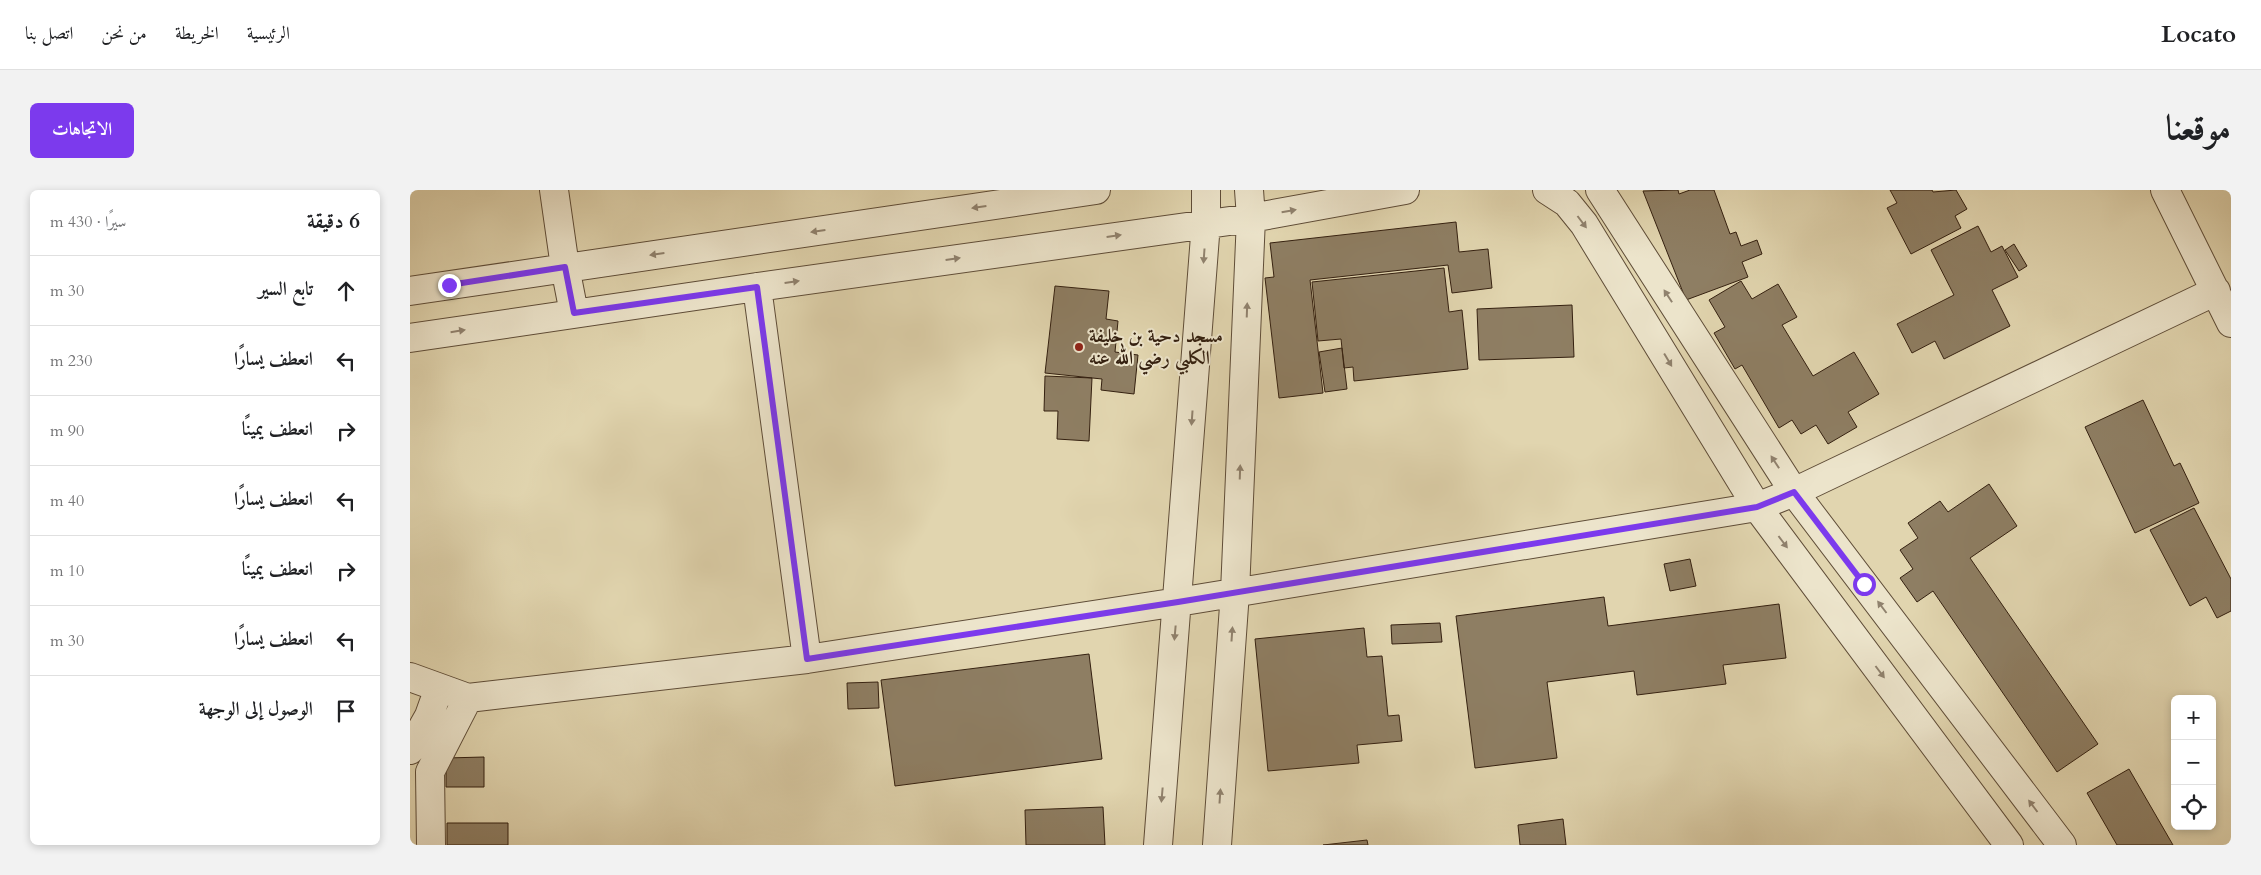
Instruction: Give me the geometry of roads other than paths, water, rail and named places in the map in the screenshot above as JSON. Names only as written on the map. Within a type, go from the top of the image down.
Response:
[{"type":"street","points":[[554,190],[565,267],[574,313]]},
{"type":"street","points":[[410,291],[1096,190]]},
{"type":"street","points":[[1158,845],[1206,223],[1206,190]]},
{"type":"street","points":[[1217,845],[1235,592],[1251,218],[1249,190]]},
{"type":"street","points":[[410,338],[574,313],[1251,218],[1405,190]]},
{"type":"street","points":[[1547,190],[1567,203],[1590,232],[1757,507],[2009,845]]},
{"type":"street","points":[[1600,190],[1794,492],[2062,845]]},
{"type":"street","points":[[2165,190],[2231,323]]},
{"type":"street","points":[[757,287],[807,659]]},
{"type":"street","points":[[410,677],[468,698],[807,659],[1178,602],[1757,507],[1794,492],[2216,291]]},
{"type":"street","points":[[410,750],[429,716],[439,688]]},
{"type":"street","points":[[430,845],[430,772],[468,698]]},
{"type":"place","name":"مسجد دحية بن خليفة الكلبي رضي الله عنه","points":[[1079,347]]}]
